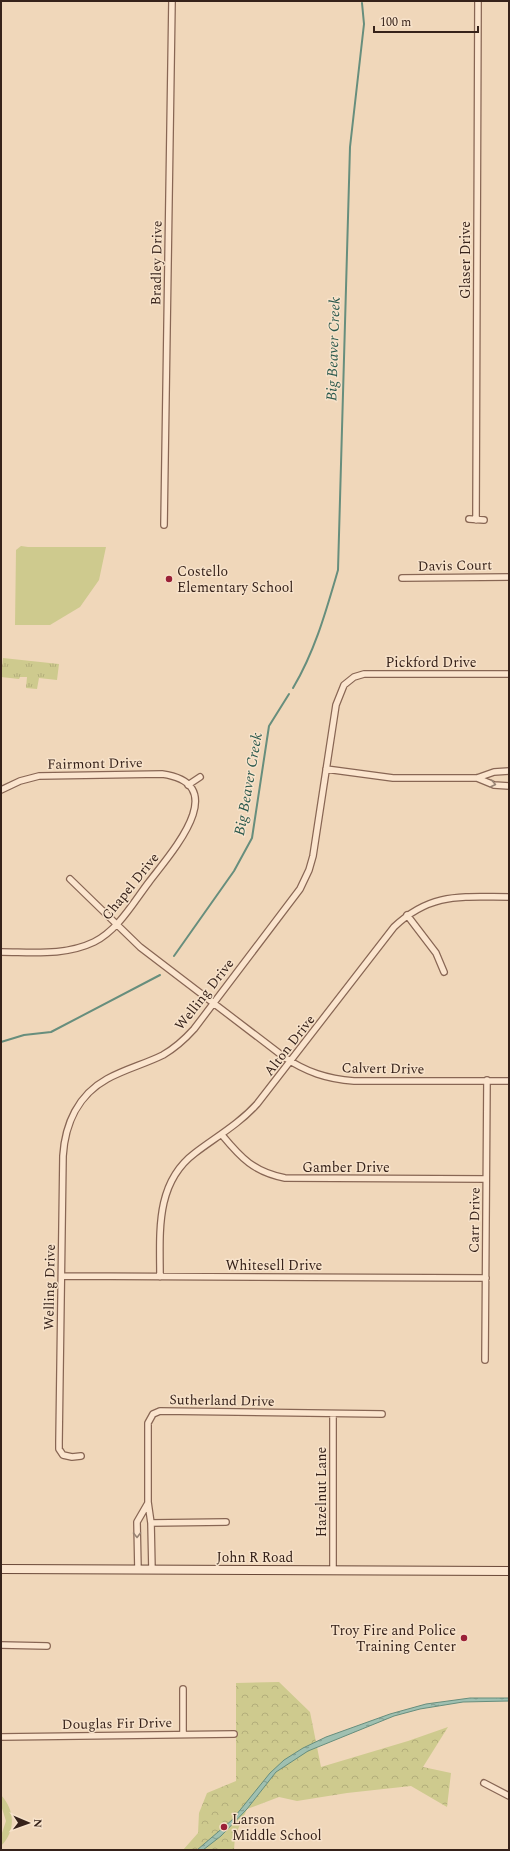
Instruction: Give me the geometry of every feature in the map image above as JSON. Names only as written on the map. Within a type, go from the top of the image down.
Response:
[{"type":"main road","name":"John R Road","points":[[1,1569],[509,1571]]},
{"type":"street","name":"Bradley Drive","points":[[164,525],[172,1]]},
{"type":"street","name":"Glaser Drive","points":[[476,520],[478,1]]},
{"type":"street","points":[[469,519],[484,520]]},
{"type":"street","name":"Davis Court","points":[[402,578],[509,577]]},
{"type":"street","name":"Pickford Drive","points":[[354,677],[364,674],[509,674]]},
{"type":"street","name":"Welling Drive","points":[[81,1456],[67,1456],[61,1452],[59,1442],[64,1142],[66,1129],[74,1111],[91,1090],[106,1079],[164,1054],[181,1042],[213,1003],[303,884],[313,856],[336,705],[344,685],[354,677]]},
{"type":"street","points":[[326,769],[393,778],[477,778],[490,773],[509,771]]},
{"type":"street","name":"Fairmont Drive","points":[[1,790],[20,781],[39,776],[162,774],[176,776],[186,781],[188,785]]},
{"type":"street","points":[[188,785],[200,777]]},
{"type":"street","points":[[477,778],[494,785],[509,786]]},
{"type":"street","name":"Chapel Drive","points":[[1,952],[73,950],[95,941],[116,925],[179,843],[192,820],[195,808],[195,798],[193,790],[188,785]]},
{"type":"street","name":"Calvert Drive","points":[[70,880],[140,947],[291,1062],[317,1075],[342,1080],[509,1081]]},
{"type":"street","name":"Alton Drive","points":[[160,1277],[160,1219],[163,1201],[166,1190],[178,1170],[185,1162],[222,1135],[251,1110],[291,1062],[394,927],[407,915],[430,902],[446,898],[509,897]]},
{"type":"street","points":[[407,915],[436,953],[444,972]]},
{"type":"street","name":"Carr Drive","points":[[485,1360],[487,1080]]},
{"type":"street","name":"Gamber Drive","points":[[222,1135],[237,1154],[255,1168],[268,1174],[285,1178],[486,1179]]},
{"type":"street","name":"Whitesell Drive","points":[[62,1276],[486,1278]]},
{"type":"street","name":"Sutherland Drive","points":[[152,1570],[151,1523],[148,1502],[148,1424],[150,1417],[156,1412],[219,1411],[266,1414],[382,1414]]},
{"type":"street","name":"Hazelnut Lane","points":[[333,1414],[333,1570]]},
{"type":"street","name":"Sutherland Drive","points":[[138,1570],[137,1522],[148,1502]]},
{"type":"street","points":[[151,1523],[226,1522]]},
{"type":"street","points":[[1,1645],[47,1646]]},
{"type":"street","points":[[183,1689],[183,1734]]},
{"type":"street","name":"Douglas Fir Drive","points":[[1,1737],[234,1734]]},
{"type":"street","points":[[484,1783],[509,1796]]},
{"type":"green space","points":[[21,546],[106,547],[99,580],[80,607],[50,625],[15,625],[16,550]]},
{"type":"green space","points":[[3,658],[59,664],[57,680],[39,678],[37,689],[26,688],[27,677],[20,677],[19,679],[1,677]]},
{"type":"green space","points":[[279,1682],[310,1712],[321,1767],[408,1741],[448,1727],[423,1767],[451,1773],[447,1807],[411,1786],[347,1793],[297,1801],[279,1797],[247,1809],[235,1836],[234,1850],[183,1850],[198,1833],[199,1813],[207,1793],[236,1781],[236,1683]]},
{"type":"green space","points":[[1,1795],[9,1807],[12,1820],[9,1834],[1,1846],[1,1836],[6,1821],[1,1805]]},
{"type":"water","points":[[470,1698],[509,1698],[509,1701],[463,1702],[420,1709],[394,1716],[308,1751],[276,1772],[247,1809],[221,1836],[203,1850],[197,1850],[232,1820],[270,1773],[284,1760],[303,1748],[326,1737],[390,1714],[426,1704]]},
{"type":"waterway","name":"Big Beaver Creek","points":[[293,688],[314,645],[338,570],[350,147],[364,24],[362,3]]},
{"type":"waterway","name":"Big Beaver Creek","points":[[174,956],[234,871],[252,838],[269,726],[289,694]]},
{"type":"waterway","name":"Big Beaver Creek","points":[[1,1042],[24,1035],[51,1032],[160,975]]},
{"type":"place","name":"Costello Elementary School","points":[[169,579]]},
{"type":"place","name":"Troy Fire and Police Training Center","points":[[464,1638]]},
{"type":"place","name":"Larson Middle School","points":[[224,1827]]}]
